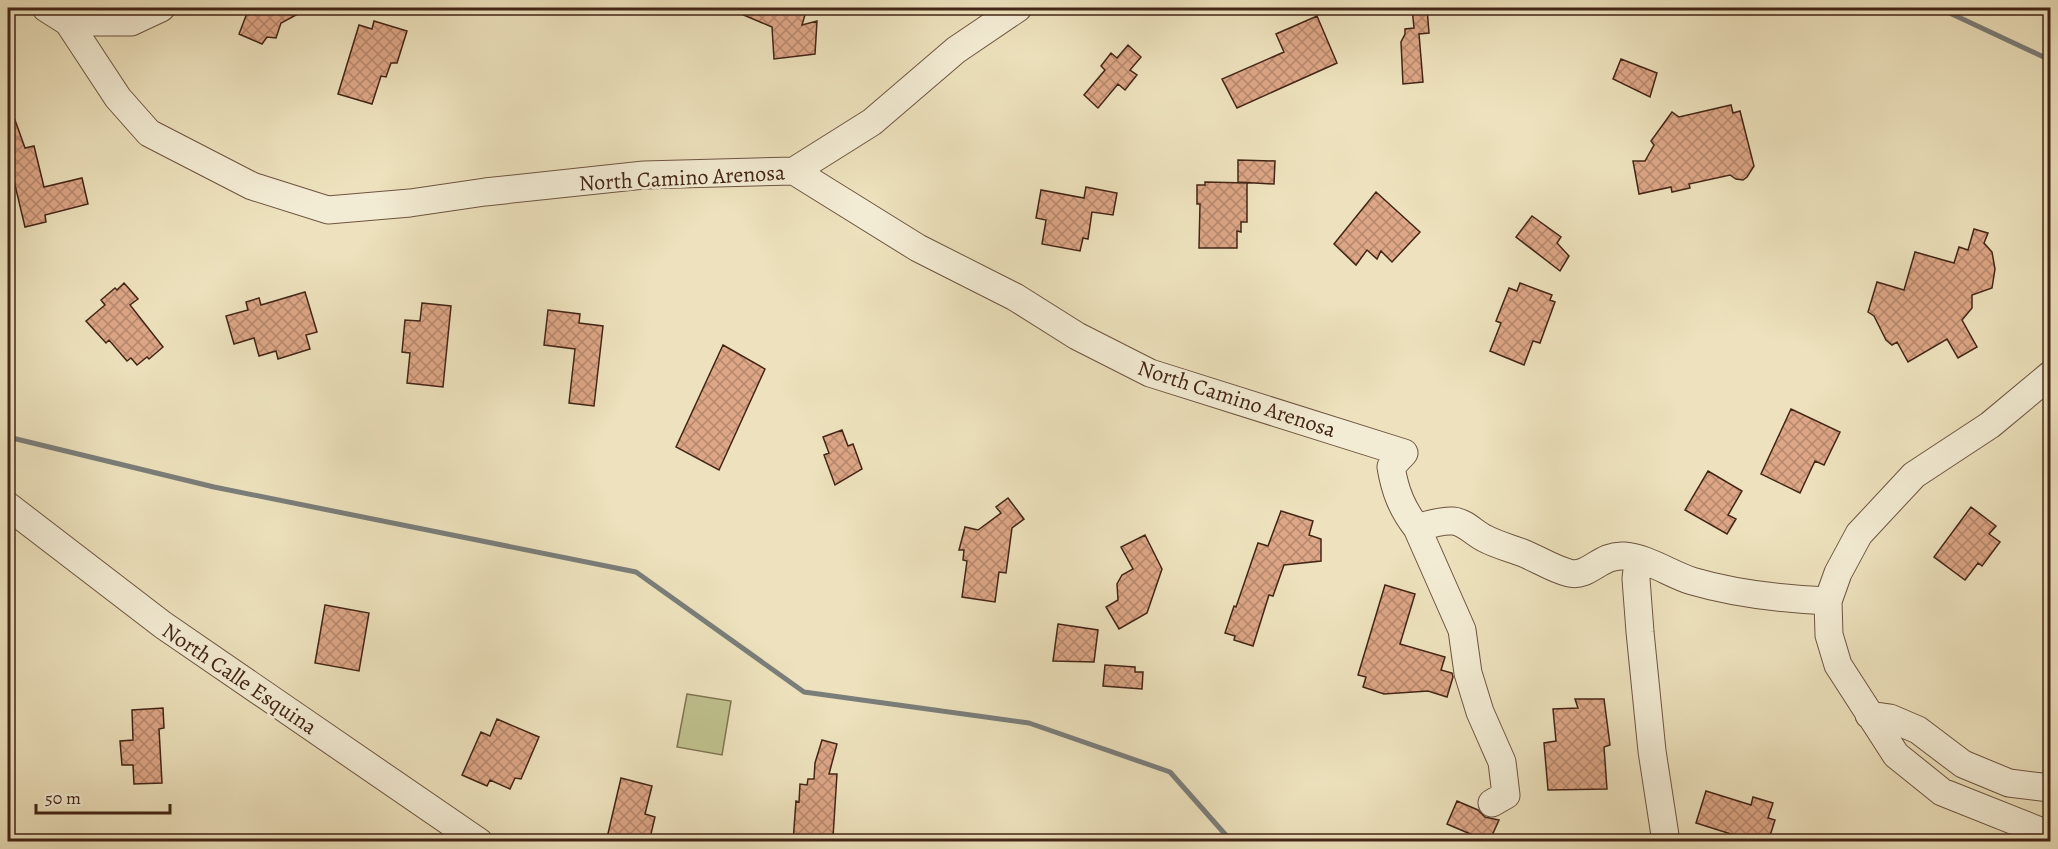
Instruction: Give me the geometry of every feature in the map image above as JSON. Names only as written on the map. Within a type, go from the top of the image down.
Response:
[{"type":"street","points":[[57,15],[131,22],[161,8]]},
{"type":"street","points":[[794,171],[872,122],[956,50],[1018,8]]},
{"type":"street","name":"North Camino Arenosa","points":[[57,15],[118,98],[149,133],[252,186],[328,210],[410,203],[485,192],[644,175],[794,171],[918,248],[1015,297],[1077,336],[1150,373],[1404,453],[1391,467],[1395,492],[1407,516],[1417,528]]},
{"type":"street","points":[[2050,375],[1989,425],[1914,475],[1859,534],[1838,573],[1828,601],[1829,635],[1838,665],[1896,755],[1942,792],[2050,835]]},
{"type":"street","name":"North Calle Esquina","points":[[8,506],[163,625],[479,842]]},
{"type":"street","points":[[1492,803],[1506,795],[1502,762],[1480,712],[1468,673],[1462,630],[1417,528],[1453,521],[1467,526],[1481,537],[1496,544],[1570,573],[1585,572],[1604,558],[1624,556],[1638,559],[1691,581],[1730,590],[1793,600],[1828,601]]},
{"type":"street","points":[[1638,559],[1636,579],[1640,632],[1652,751],[1666,842]]},
{"type":"street","points":[[1869,715],[1890,718],[1918,730],[1963,764],[2009,783],[2050,788]]},
{"type":"green space","points":[[687,694],[731,701],[722,755],[677,747]]},
{"type":"building","points":[[249,8],[309,8],[281,23],[276,38],[267,37],[262,44],[239,34]]},
{"type":"building","points":[[727,8],[807,8],[802,25],[817,21],[815,54],[774,59],[772,27]]},
{"type":"building","points":[[1412,8],[1427,8],[1429,33],[1419,34],[1423,82],[1403,84],[1401,42],[1405,29],[1414,28]]},
{"type":"building","points":[[1317,16],[1337,63],[1237,108],[1222,79],[1284,52],[1276,34]]},
{"type":"building","points":[[374,21],[407,31],[397,63],[391,63],[386,77],[381,76],[372,104],[338,94],[359,25],[372,29]]},
{"type":"building","points":[[1128,45],[1141,57],[1130,70],[1137,75],[1125,90],[1118,84],[1098,108],[1084,95],[1105,70],[1101,66],[1111,53],[1117,58]]},
{"type":"building","points":[[1621,59],[1657,73],[1650,97],[1613,79]]},
{"type":"building","points":[[1731,105],[1733,113],[1740,111],[1754,166],[1747,177],[1743,180],[1730,175],[1689,184],[1690,188],[1672,192],[1671,187],[1639,194],[1633,161],[1645,161],[1654,145],[1651,141],[1672,112],[1679,117]]},
{"type":"building","points":[[15,120],[25,148],[34,146],[44,187],[82,178],[88,204],[45,215],[46,222],[25,227],[8,156],[8,153],[12,151],[8,136],[8,122]]},
{"type":"building","points":[[1238,160],[1275,161],[1274,184],[1238,182]]},
{"type":"building","points":[[1205,182],[1247,183],[1247,222],[1241,222],[1241,232],[1237,231],[1237,248],[1199,248],[1200,204],[1197,204],[1197,185],[1205,185]]},
{"type":"building","points":[[1086,187],[1117,193],[1113,215],[1092,212],[1088,239],[1083,238],[1080,251],[1042,244],[1046,220],[1036,218],[1041,190],[1084,198]]},
{"type":"building","points":[[1376,192],[1420,232],[1392,262],[1381,251],[1377,259],[1367,250],[1356,265],[1334,244]]},
{"type":"building","points":[[1532,216],[1561,237],[1557,243],[1569,256],[1560,271],[1516,237]]},
{"type":"building","points":[[1974,229],[1988,233],[1984,243],[1992,252],[1995,269],[1992,288],[1972,295],[1972,308],[1962,320],[1977,347],[1958,358],[1947,339],[1908,362],[1897,342],[1892,345],[1886,340],[1874,316],[1868,312],[1877,282],[1904,290],[1915,252],[1954,263],[1959,247],[1968,250]]},
{"type":"building","points":[[124,283],[138,299],[130,305],[163,347],[149,359],[147,357],[137,365],[131,358],[127,361],[109,340],[106,343],[86,321],[105,305],[101,300]]},
{"type":"building","points":[[1520,283],[1552,295],[1550,300],[1555,302],[1540,343],[1533,341],[1524,365],[1490,351],[1501,323],[1496,321],[1509,288],[1517,291]]},
{"type":"building","points":[[305,292],[317,332],[306,335],[310,349],[278,359],[276,351],[259,356],[254,338],[234,344],[226,316],[248,310],[246,302],[259,298],[261,305]]},
{"type":"building","points":[[422,303],[451,306],[443,387],[407,383],[410,353],[402,352],[405,320],[420,321]]},
{"type":"building","points":[[548,310],[580,314],[579,323],[603,326],[594,406],[569,403],[575,349],[544,345]]},
{"type":"building","points":[[723,345],[765,369],[719,470],[676,447]]},
{"type":"building","points":[[1791,409],[1840,432],[1824,465],[1815,461],[1800,493],[1761,474]]},
{"type":"building","points":[[842,430],[848,446],[853,444],[862,469],[835,485],[824,455],[829,453],[823,437]]},
{"type":"building","points":[[1708,471],[1742,491],[1728,515],[1736,519],[1727,534],[1685,510]]},
{"type":"building","points":[[1008,498],[1024,519],[1012,528],[1006,573],[999,572],[995,602],[962,597],[967,561],[963,560],[964,550],[959,550],[965,527],[978,530],[1001,513],[996,507]]},
{"type":"building","points":[[1971,507],[1996,526],[1989,534],[2000,542],[1982,566],[1978,563],[1965,580],[1934,557]]},
{"type":"building","points":[[1281,511],[1313,521],[1309,535],[1321,539],[1321,561],[1284,565],[1273,596],[1269,595],[1253,646],[1234,640],[1235,636],[1225,633],[1258,543],[1268,546]]},
{"type":"building","points":[[1145,535],[1162,569],[1147,613],[1119,629],[1106,607],[1118,600],[1117,584],[1122,575],[1133,569],[1121,547]]},
{"type":"building","points":[[1385,585],[1415,594],[1400,644],[1445,657],[1441,670],[1452,673],[1453,677],[1447,697],[1428,691],[1384,694],[1363,687],[1366,677],[1358,675]]},
{"type":"building","points":[[325,605],[369,613],[359,671],[315,663]]},
{"type":"building","points":[[1058,624],[1098,630],[1094,662],[1053,661]]},
{"type":"building","points":[[1105,665],[1135,667],[1135,672],[1143,672],[1142,689],[1103,686]]},
{"type":"building","points":[[1575,699],[1604,699],[1610,745],[1604,747],[1607,789],[1548,790],[1544,743],[1556,741],[1553,709],[1578,708]]},
{"type":"building","points":[[163,708],[164,728],[159,729],[162,783],[134,784],[133,765],[122,765],[120,741],[133,740],[132,710]]},
{"type":"building","points":[[497,719],[539,737],[521,779],[515,778],[510,789],[490,780],[487,786],[462,775],[481,732],[490,736]]},
{"type":"building","points":[[822,740],[837,744],[829,774],[837,774],[833,837],[829,836],[828,842],[793,842],[796,801],[799,802],[800,784],[807,785],[808,779],[814,779],[815,763]]},
{"type":"building","points":[[621,778],[652,786],[645,814],[655,817],[649,842],[606,842]]},
{"type":"building","points":[[1706,791],[1751,805],[1753,797],[1773,803],[1768,818],[1775,820],[1768,842],[1729,842],[1731,834],[1696,823]]},
{"type":"building","points":[[1457,801],[1478,810],[1485,817],[1499,820],[1489,842],[1447,824]]},
{"type":"waterway","points":[[1671,8],[1676,8]]},
{"type":"waterway","points":[[1939,8],[2050,60]]},
{"type":"waterway","points":[[8,437],[214,487],[636,572],[804,692],[1029,723],[1170,772],[1232,842]]}]
